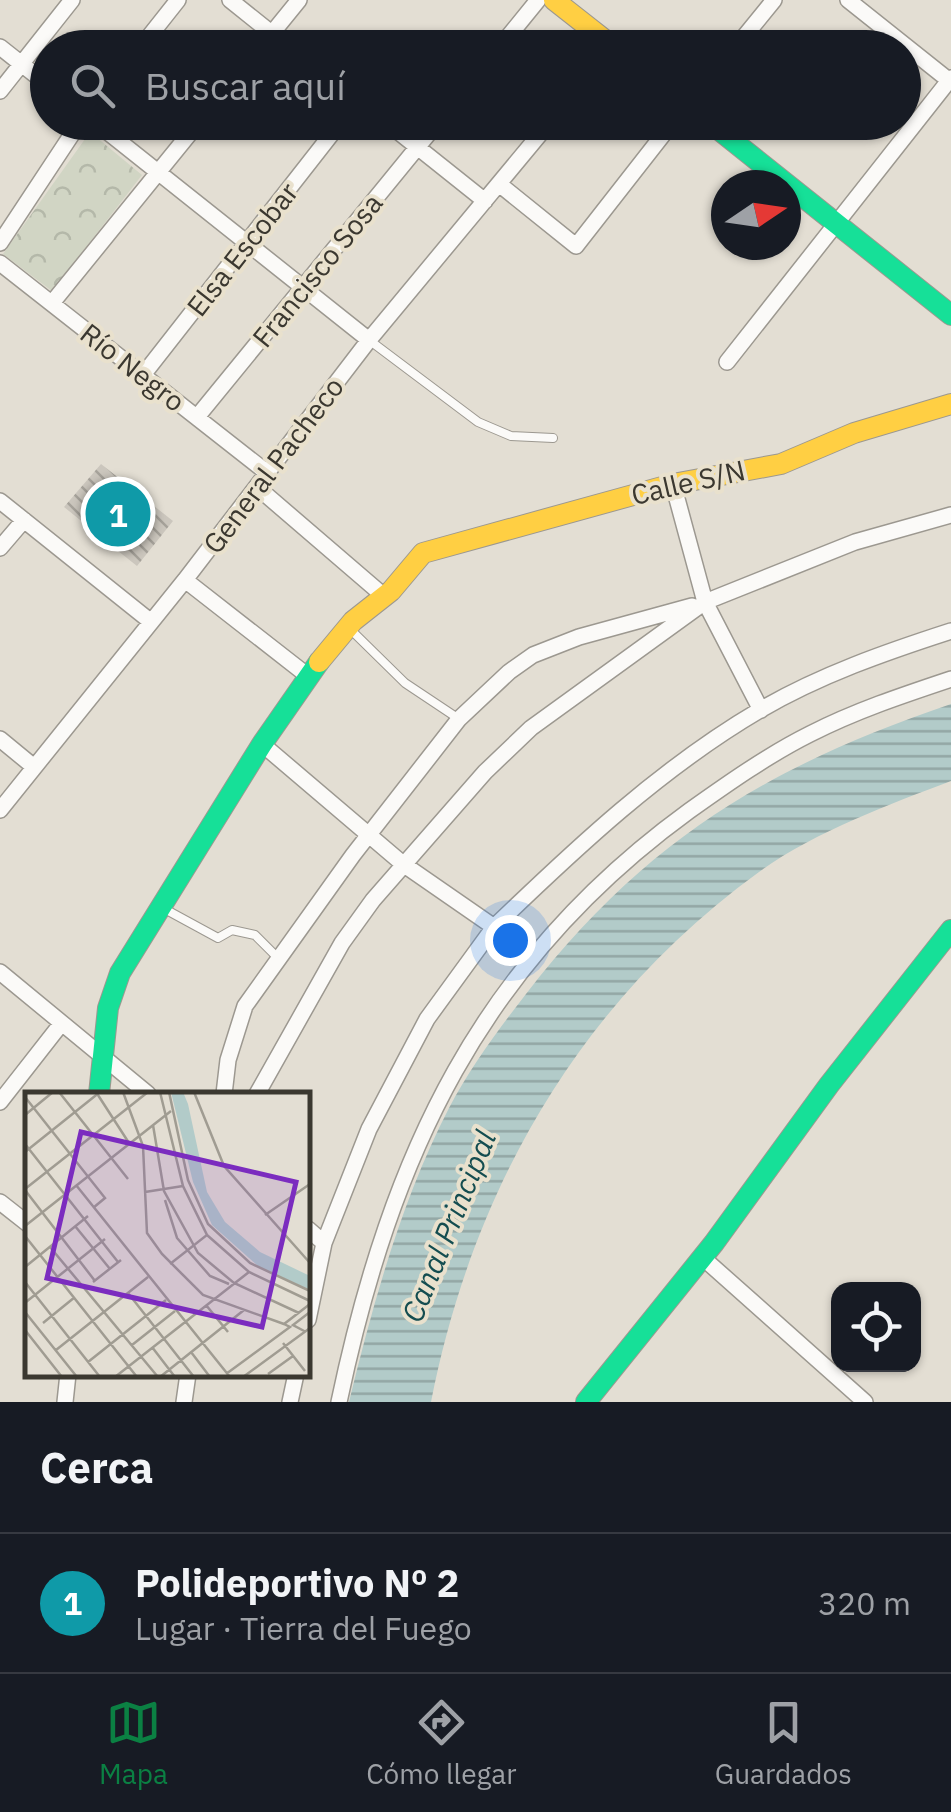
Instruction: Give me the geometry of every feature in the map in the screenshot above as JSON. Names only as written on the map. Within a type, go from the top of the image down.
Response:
[{"type":"street","points":[[49,30],[72,0]]},
{"type":"street","points":[[154,30],[178,0]]},
{"type":"street","points":[[230,0],[268,30]]},
{"type":"street","points":[[274,30],[299,0]]},
{"type":"street","points":[[514,30],[538,0]]},
{"type":"street","points":[[554,0],[592,30]]},
{"type":"street","points":[[749,30],[774,0]]},
{"type":"street","points":[[848,0],[886,30]]},
{"type":"street","points":[[0,47],[30,70]]},
{"type":"street","points":[[0,91],[30,54]]},
{"type":"street","points":[[921,57],[950,80],[921,117]]},
{"type":"street","points":[[0,243],[68,140]]},
{"type":"street","points":[[117,140],[369,340]]},
{"type":"street","points":[[52,303],[185,140]]},
{"type":"street","name":"Elsa Escobar","points":[[143,375],[327,140]]},
{"type":"street","points":[[408,140],[485,201]]},
{"type":"street","name":"Francisco Sosa","points":[[197,417],[424,140]]},
{"type":"street","name":"General Pacheco","points":[[0,810],[369,340],[535,140]]},
{"type":"street","points":[[499,184],[576,246],[659,140]]},
{"type":"street","points":[[732,140],[951,315]]},
{"type":"street","points":[[727,362],[903,140]]},
{"type":"street","name":"Río Negro","points":[[0,263],[265,471]]},
{"type":"street","name":"Calle S/N","points":[[385,596],[423,553],[673,484],[781,464],[854,433],[951,404]]},
{"type":"street","points":[[673,484],[705,602],[761,710]]},
{"type":"street","points":[[99,1092],[114,988],[161,906],[308,676],[362,612],[385,596],[257,487]]},
{"type":"street","points":[[0,501],[150,621]]},
{"type":"street","points":[[224,1092],[228,1060],[245,1006],[368,835],[458,720],[509,672],[533,655],[579,637],[705,602],[842,547],[951,514]]},
{"type":"street","points":[[0,548],[24,520]]},
{"type":"street","points":[[184,580],[308,676]]},
{"type":"street","points":[[257,1092],[342,943],[403,864],[506,749],[553,710],[705,602]]},
{"type":"street","points":[[310,1310],[324,1243],[369,1128],[427,1019],[494,927],[572,852],[636,798],[761,710],[841,670],[951,631]]},
{"type":"street","points":[[339,1402],[355,1326],[381,1237],[428,1118],[499,997],[521,968],[639,848],[718,790],[820,729],[951,679]]},
{"type":"street","points":[[0,739],[34,767]]},
{"type":"street","points":[[262,744],[403,864],[494,927]]},
{"type":"street","points":[[586,1402],[702,1257],[828,1084],[951,930]]},
{"type":"street","points":[[0,972],[146,1092]]},
{"type":"street","points":[[0,1102],[61,1024]]},
{"type":"street","points":[[0,1202],[25,1222]]},
{"type":"street","points":[[310,1231],[324,1243]]},
{"type":"street","points":[[702,1257],[864,1402]]},
{"type":"street","points":[[66,1402],[68,1377]]},
{"type":"street","points":[[184,1402],[188,1377]]},
{"type":"street","points":[[290,1402],[295,1377]]},
{"type":"lane","points":[[369,340],[478,422],[511,436],[553,438]]},
{"type":"lane","points":[[348,627],[405,683],[458,720]]},
{"type":"lane","points":[[161,906],[218,938],[232,930],[255,935],[278,958]]},
{"type":"green space","points":[[84,140],[100,140],[142,175],[52,291],[3,254]]},
{"type":"water","name":"Canal Principal","points":[[951,704],[951,781],[827,832],[759,872],[696,923],[639,979],[588,1040],[544,1105],[506,1174],[475,1247],[450,1323],[431,1402],[349,1402],[390,1252],[432,1143],[457,1093],[485,1050],[571,940],[617,892],[715,814],[825,754]]},
{"type":"building","points":[[101,464],[173,521],[137,566],[108,543],[105,547],[97,540],[100,536],[64,507]]},
{"type":"traffic: fast","points":[[732,140],[951,315]]},
{"type":"traffic: fast","points":[[99,1092],[108,1008],[120,973],[262,744],[319,662]]},
{"type":"traffic: fast","points":[[586,1402],[714,1243],[829,1085],[951,930]]},
{"type":"traffic: slow","points":[[554,0],[592,30]]},
{"type":"traffic: slow","points":[[319,662],[353,621],[391,591],[423,553],[673,484],[781,464],[854,433],[951,404]]},
{"type":"place","name":"Polideportivo Nº 2","points":[[118,514]]}]
